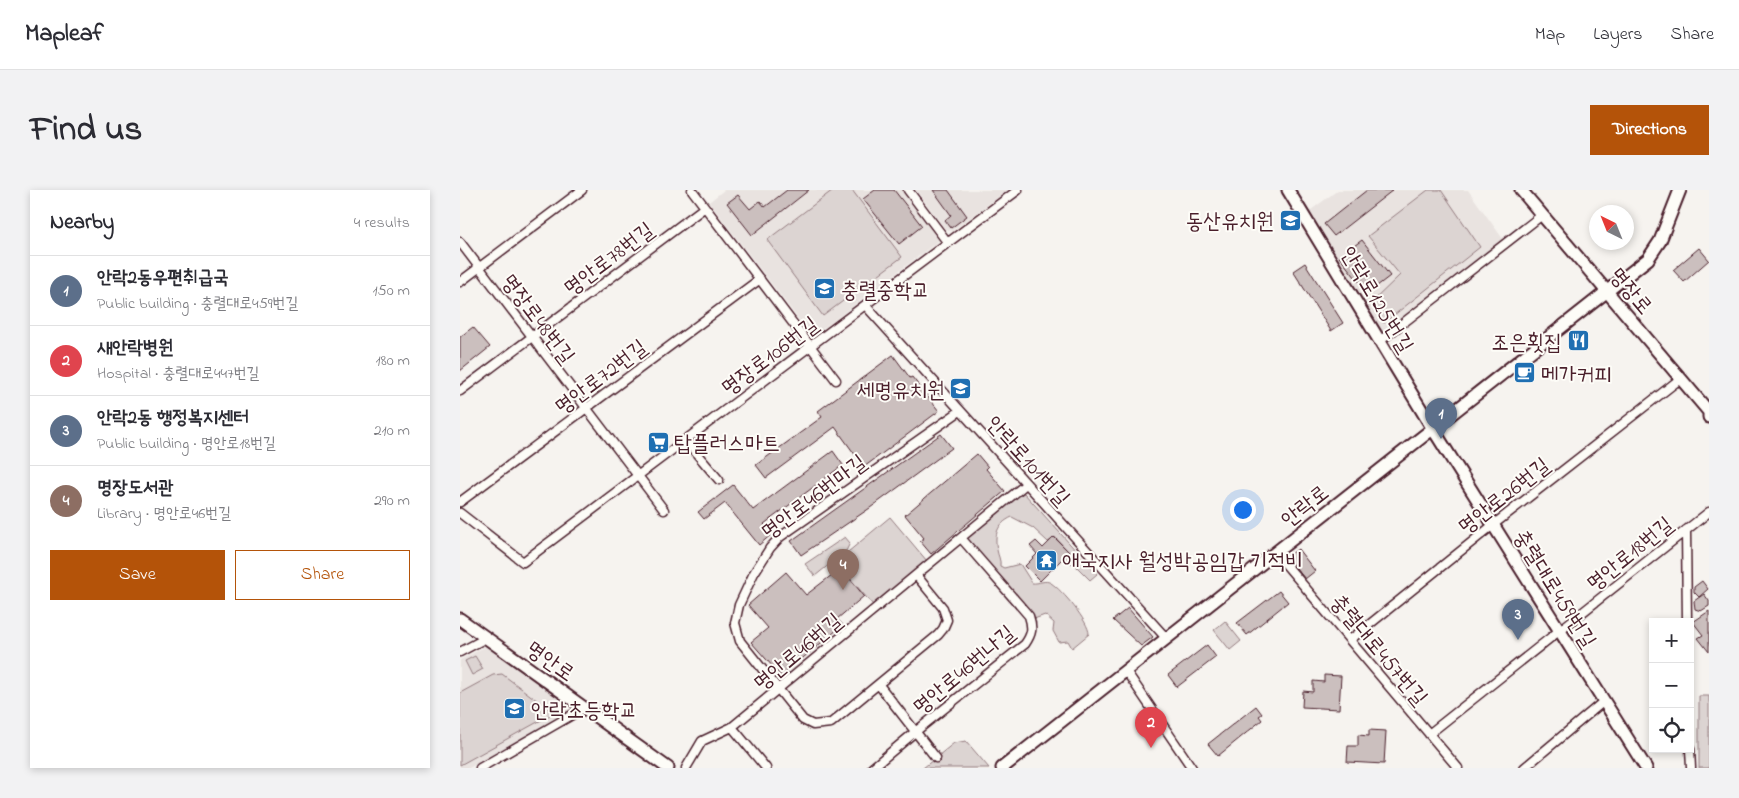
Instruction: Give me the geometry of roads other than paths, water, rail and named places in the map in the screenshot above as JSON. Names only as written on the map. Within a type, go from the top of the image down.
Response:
[{"type":"main road","name":"안락로125번길","points":[[1288,190],[1433,429]]},
{"type":"main road","name":"명장로","points":[[1521,190],[1709,412],[1709,417]]},
{"type":"main road","name":"안락로","points":[[1002,768],[1648,259],[1655,250],[1666,228],[1680,190]]},
{"type":"main road","name":"충렬대로459번길","points":[[1433,429],[1646,768]]},
{"type":"main road","name":"명안로","points":[[460,619],[668,768]]},
{"type":"street","points":[[460,282],[582,190]]},
{"type":"street","points":[[692,190],[836,380]]},
{"type":"street","points":[[908,190],[948,243]]},
{"type":"street","name":"명장로106번길","points":[[460,514],[523,562],[1018,190]]},
{"type":"street","name":"명안로78번길","points":[[460,391],[705,207]]},
{"type":"street","points":[[1380,341],[1542,215]]},
{"type":"street","name":"명장로48번길","points":[[460,242],[664,510]]},
{"type":"street","name":"명안로72번길","points":[[460,502],[760,279]]},
{"type":"street","name":"안락로101번길","points":[[865,305],[1167,639]]},
{"type":"street","name":"명안로26번길","points":[[1350,640],[1680,379]]},
{"type":"street","name":"명안로46번마길","points":[[916,575],[943,608],[947,620],[938,636],[831,723],[820,726],[803,720],[740,641],[736,624],[739,605],[766,553],[780,537],[960,411]]},
{"type":"street","points":[[685,440],[719,480]]},
{"type":"street","name":"명안로46번길","points":[[686,768],[702,741],[732,726],[1026,484]]},
{"type":"street","name":"명안로18번길","points":[[1429,734],[1709,512]]},
{"type":"street","points":[[1686,530],[1686,618]]},
{"type":"street","name":"명안로46번나길","points":[[872,768],[1025,644],[1031,635],[1032,626],[1029,616],[961,538]]},
{"type":"street","name":"충렬대로457번길","points":[[1276,553],[1458,768]]},
{"type":"street","points":[[460,652],[486,638]]},
{"type":"street","points":[[1126,671],[1189,767]]},
{"type":"street","points":[[879,685],[915,732]]},
{"type":"street","points":[[1524,768],[1604,701]]},
{"type":"street","points":[[480,768],[584,708]]},
{"type":"street","points":[[732,726],[766,768]]},
{"type":"street","name":"명안로46번나길","points":[[915,732],[936,758]]},
{"type":"street","points":[[1690,753],[1691,768]]},
{"type":"place","name":"동산유치원","points":[[1290,220]]},
{"type":"place","name":"충렬중학교","points":[[825,289]]},
{"type":"place","name":"조은횟집","points":[[1578,341]]},
{"type":"place","name":"메가커피","points":[[1525,373]]},
{"type":"place","name":"세명유치원","points":[[961,389]]},
{"type":"place","name":"안락2동우편취급국","points":[[1441,439]]},
{"type":"place","name":"탑플러스마트","points":[[658,442]]},
{"type":"place","name":"애국지사 월성박공임갑 기적비","points":[[1046,560]]},
{"type":"place","name":"명장도서관","points":[[843,590]]},
{"type":"place","name":"안락2동 행정복지센터","points":[[1518,640]]},
{"type":"place","name":"안락초등학교","points":[[515,709]]},
{"type":"place","name":"새안락병원","points":[[1151,748]]}]
